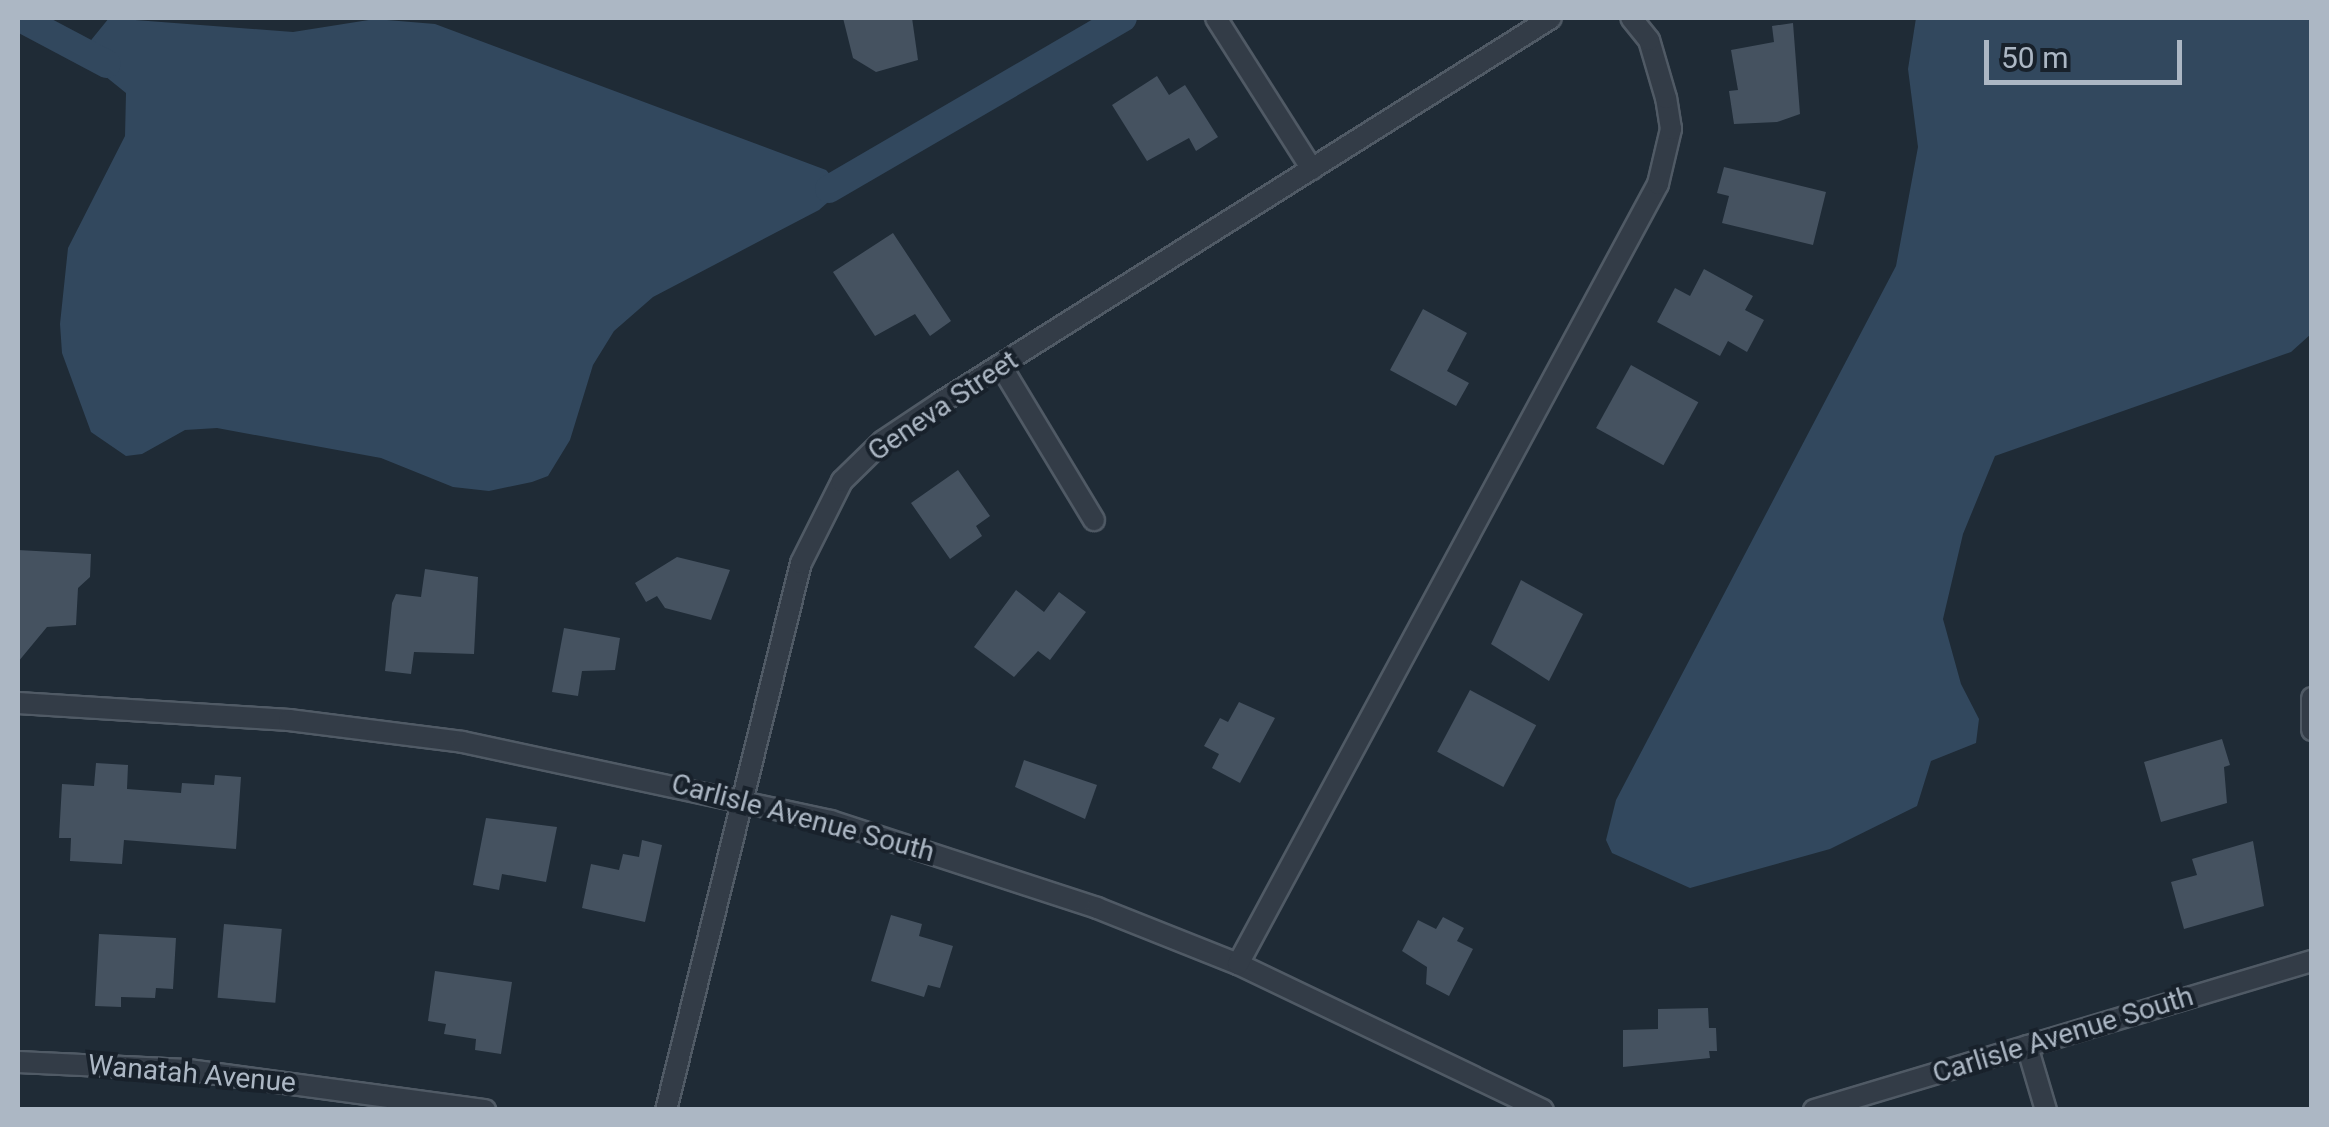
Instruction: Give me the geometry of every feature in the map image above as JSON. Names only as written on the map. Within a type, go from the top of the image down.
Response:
[{"type":"street","points":[[1216,18],[1312,169]]},
{"type":"street","name":"Geneva Street","points":[[666,1110],[801,562],[826,504],[883,441],[1551,18]]},
{"type":"street","points":[[1238,964],[1658,184],[1671,130],[1666,98],[1649,40],[1631,18]]},
{"type":"street","points":[[1000,366],[1094,520]]},
{"type":"street","points":[[2312,698],[2312,730]]},
{"type":"street","name":"Carlisle Avenue South","points":[[18,704],[289,720],[464,742],[744,799],[956,860],[1238,964],[1542,1110]]},
{"type":"street","name":"Carlisle Avenue South","points":[[1814,1110],[2312,961]]},
{"type":"street","points":[[2028,1046],[2046,1110]]},
{"type":"street","name":"Wanatah Avenue","points":[[18,1062],[188,1070],[484,1110]]},
{"type":"water","points":[[109,18],[293,32],[375,19],[435,24],[826,170],[843,189],[819,210],[653,297],[614,331],[593,365],[570,440],[548,476],[532,482],[489,491],[453,487],[381,458],[217,428],[185,430],[142,454],[126,456],[91,432],[62,353],[60,324],[68,248],[125,136],[126,93],[79,55]]},
{"type":"water","points":[[1916,18],[2311,18],[2311,334],[2291,352],[1995,456],[1963,534],[1943,619],[1961,684],[1979,719],[1976,743],[1931,761],[1917,806],[1830,849],[1690,888],[1612,853],[1606,840],[1616,800],[1896,266],[1918,147],[1908,69]]},
{"type":"building","points":[[843,18],[912,18],[918,60],[876,72],[853,58]]},
{"type":"building","points":[[1793,23],[1800,114],[1777,122],[1734,124],[1729,91],[1738,90],[1731,50],[1774,42],[1772,26]]},
{"type":"building","points":[[1157,76],[1169,95],[1185,85],[1218,137],[1196,151],[1189,138],[1147,161],[1112,105]]},
{"type":"building","points":[[1724,167],[1826,192],[1813,245],[1722,223],[1729,196],[1717,193]]},
{"type":"building","points":[[893,233],[951,321],[930,336],[915,314],[875,336],[833,272]]},
{"type":"building","points":[[1704,269],[1753,296],[1745,310],[1764,320],[1747,352],[1728,341],[1720,356],[1657,322],[1675,288],[1690,296]]},
{"type":"building","points":[[1423,309],[1467,333],[1447,371],[1469,383],[1456,406],[1390,370]]},
{"type":"building","points":[[1631,365],[1698,402],[1663,465],[1596,428]]},
{"type":"building","points":[[958,470],[990,516],[976,526],[982,536],[950,559],[911,503]]},
{"type":"building","points":[[18,550],[91,554],[90,577],[78,588],[76,625],[47,627],[18,662]]},
{"type":"building","points":[[677,557],[730,570],[711,620],[665,608],[657,596],[646,602],[635,583]]},
{"type":"building","points":[[425,569],[478,577],[474,654],[414,652],[411,674],[385,671],[392,603],[396,594],[421,597]]},
{"type":"building","points":[[1521,580],[1583,614],[1549,681],[1491,644]]},
{"type":"building","points":[[1016,590],[1044,612],[1059,592],[1086,612],[1050,660],[1038,651],[1014,677],[974,647]]},
{"type":"building","points":[[564,628],[620,638],[615,670],[582,671],[578,696],[552,692]]},
{"type":"building","points":[[1470,690],[1536,725],[1503,787],[1437,752]]},
{"type":"building","points":[[1239,702],[1275,718],[1240,783],[1212,768],[1219,754],[1204,746],[1220,718],[1228,722]]},
{"type":"building","points":[[2222,739],[2230,765],[2224,767],[2227,803],[2161,822],[2144,762]]},
{"type":"building","points":[[1024,760],[1097,785],[1085,819],[1015,787]]},
{"type":"building","points":[[96,763],[128,765],[127,789],[181,793],[182,783],[214,785],[215,775],[241,777],[236,849],[124,840],[122,864],[70,861],[71,838],[59,838],[62,784],[94,786]]},
{"type":"building","points":[[486,818],[557,827],[546,882],[502,874],[499,890],[473,885]]},
{"type":"building","points":[[642,840],[662,845],[645,922],[582,908],[591,864],[619,870],[623,854],[639,857]]},
{"type":"building","points":[[2253,841],[2264,906],[2184,929],[2171,882],[2197,875],[2192,859]]},
{"type":"building","points":[[891,915],[922,924],[919,936],[953,946],[940,988],[928,985],[924,997],[871,981]]},
{"type":"building","points":[[1443,917],[1464,928],[1457,941],[1473,949],[1449,996],[1426,984],[1427,967],[1402,951],[1418,920],[1436,929]]},
{"type":"building","points":[[224,924],[282,929],[275,1003],[218,998]]},
{"type":"building","points":[[99,934],[176,938],[173,989],[156,988],[155,998],[121,997],[121,1007],[95,1006]]},
{"type":"building","points":[[435,971],[512,982],[501,1054],[475,1050],[476,1039],[444,1034],[446,1024],[428,1021]]},
{"type":"building","points":[[1708,1008],[1709,1028],[1716,1028],[1717,1051],[1709,1051],[1710,1058],[1623,1067],[1623,1030],[1658,1029],[1658,1009]]},
{"type":"waterway","points":[[20,18],[107,64]]},
{"type":"waterway","points":[[829,189],[1123,18]]}]
